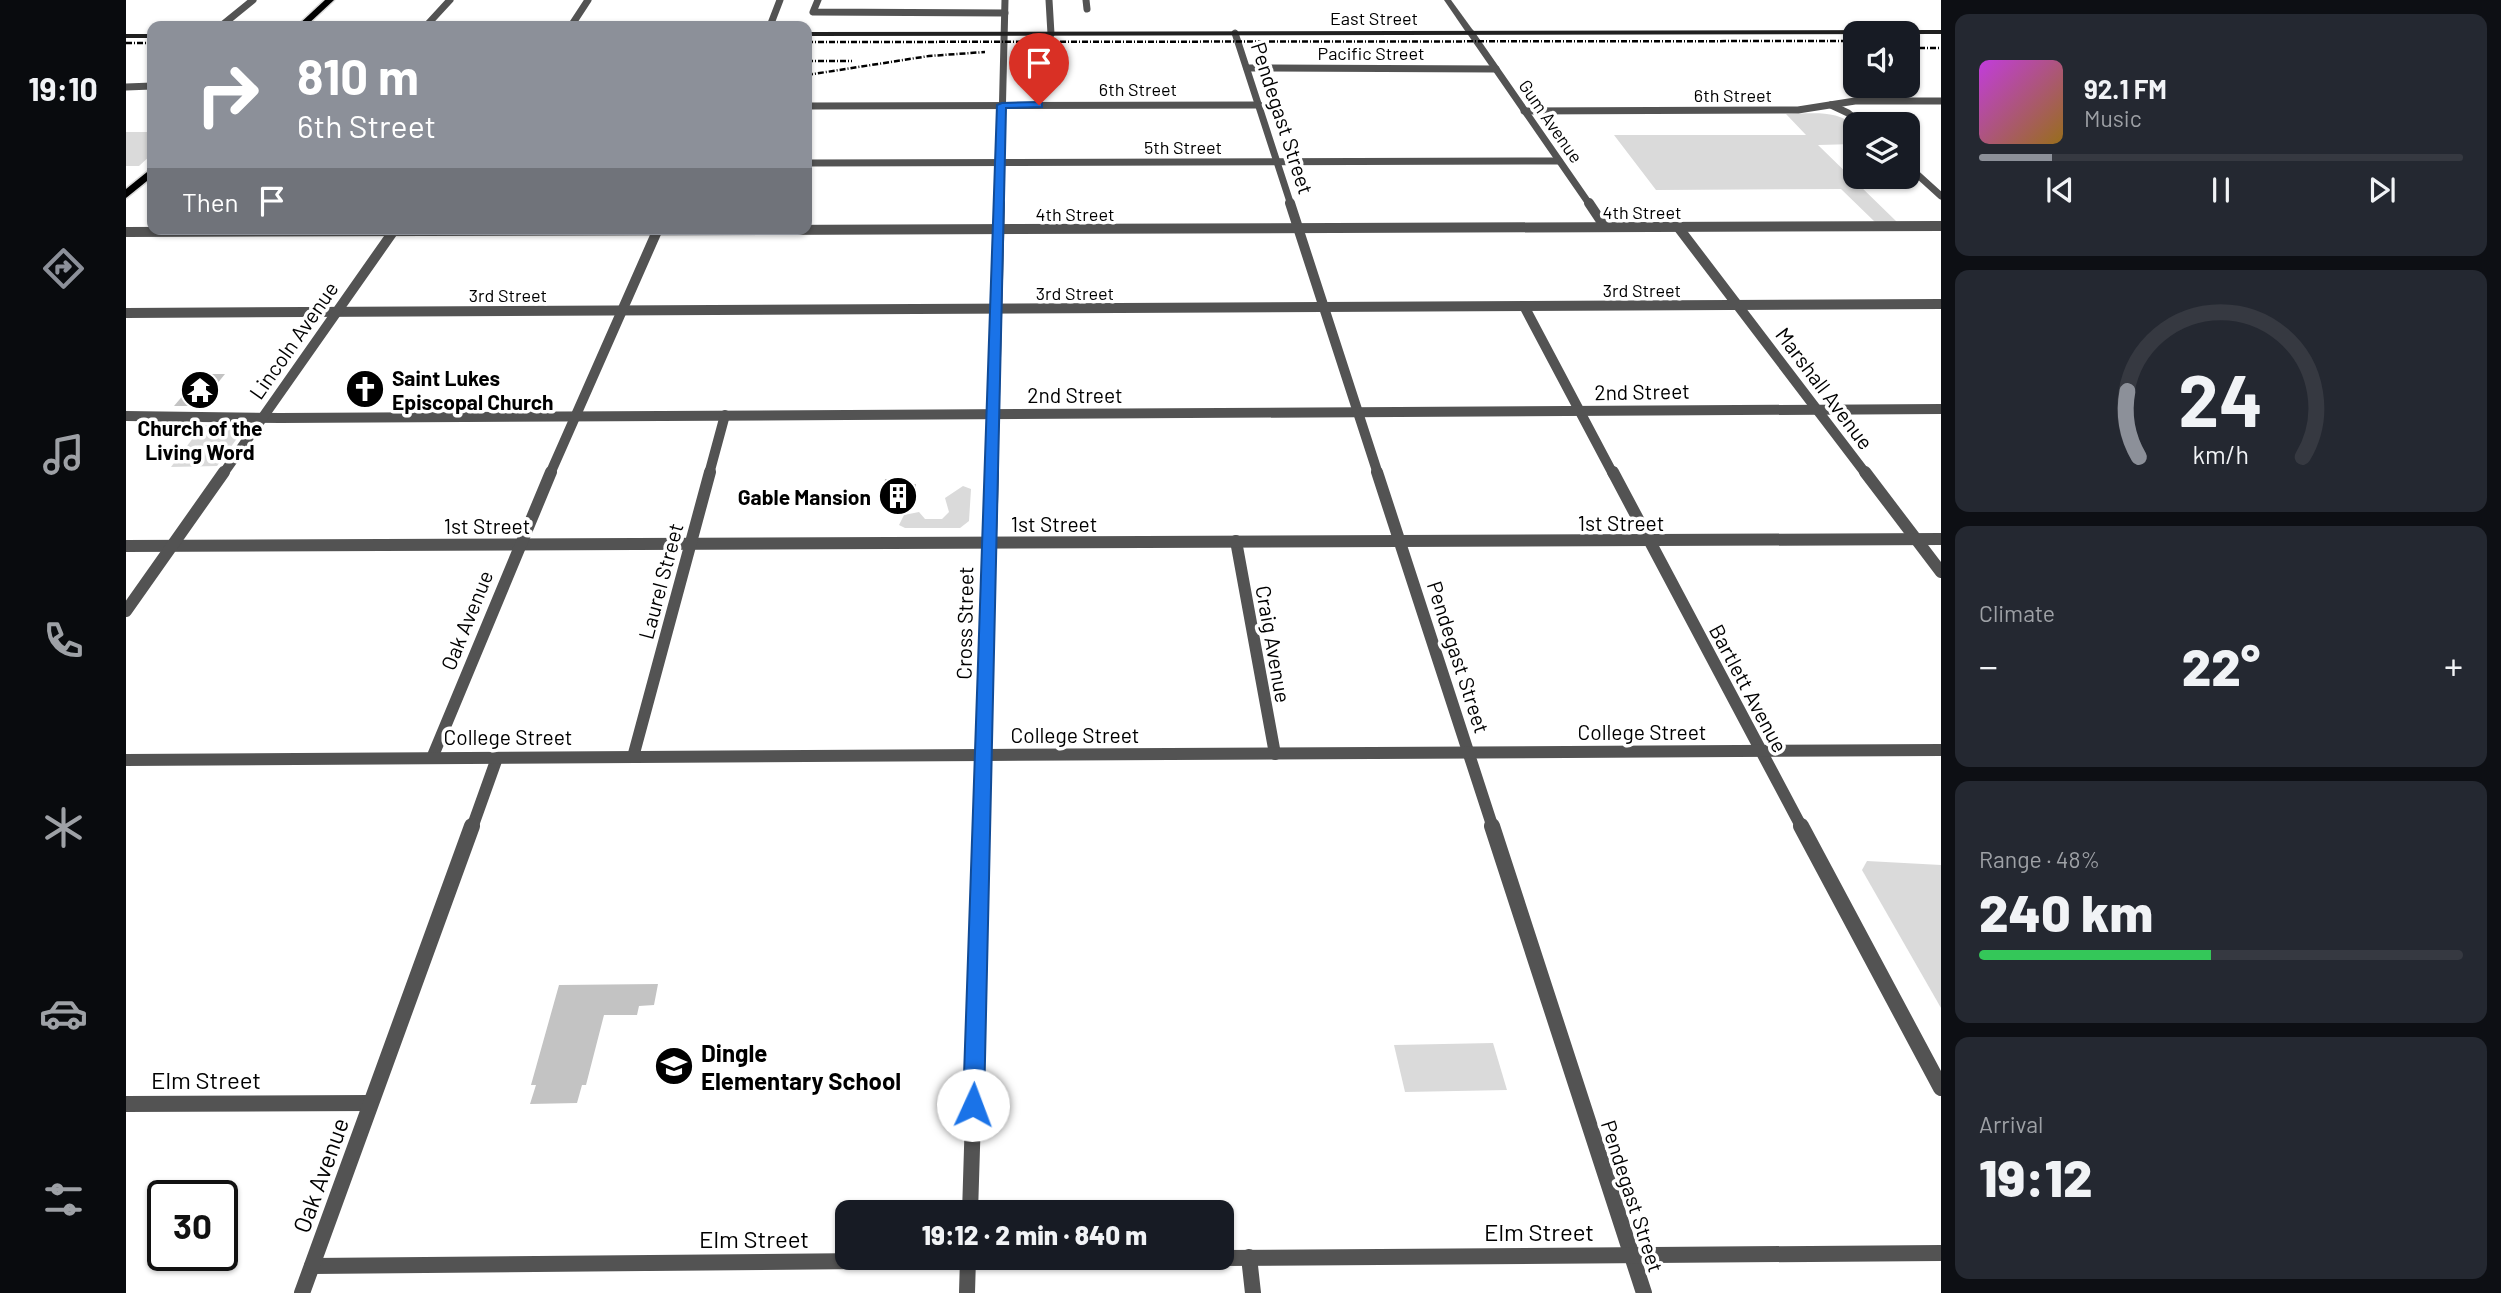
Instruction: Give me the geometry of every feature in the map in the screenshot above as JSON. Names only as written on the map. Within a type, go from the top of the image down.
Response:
[{"type":"main road","points":[[307,21],[330,0]]},
{"type":"main road","name":"East Street","points":[[812,34],[1941,32]]},
{"type":"main road","points":[[126,36],[147,36]]},
{"type":"main road","points":[[126,195],[147,176]]},
{"type":"street","points":[[228,21],[253,0]]},
{"type":"street","points":[[431,21],[450,0]]},
{"type":"street","points":[[573,21],[588,0]]},
{"type":"street","points":[[772,21],[780,0]]},
{"type":"street","points":[[818,0],[813,12],[1004,13]]},
{"type":"street","points":[[866,12],[870,0]]},
{"type":"street","points":[[910,12],[912,0]]},
{"type":"street","name":"Cross Street","points":[[970,1200],[1005,0]]},
{"type":"street","points":[[1049,0],[1051,34]]},
{"type":"street","points":[[1086,0],[1087,9]]},
{"type":"street","points":[[1447,0],[1471,33]]},
{"type":"street","name":"Pendegast Street","points":[[1235,33],[1644,1293]]},
{"type":"street","name":"Gum Avenue","points":[[1471,33],[1605,227]]},
{"type":"street","name":"Pacific Street","points":[[1247,68],[1496,69]]},
{"type":"street","points":[[126,86],[147,86]]},
{"type":"street","name":"6th Street","points":[[1524,111],[1798,110],[1855,101],[1941,101]]},
{"type":"street","name":"6th Street","points":[[812,106],[1259,105]]},
{"type":"street","points":[[1831,106],[1846,112]]},
{"type":"street","name":"5th Street","points":[[812,163],[1559,161]]},
{"type":"street","points":[[1920,177],[1941,196]]},
{"type":"street","name":"4th Street","points":[[812,230],[1941,226]]},
{"type":"street","name":"Marshall Avenue","points":[[1678,227],[1941,572]]},
{"type":"street","name":"4th Street","points":[[126,232],[147,232]]},
{"type":"street","name":"Lincoln Avenue","points":[[126,611],[391,235]]},
{"type":"street","name":"Oak Avenue","points":[[432,758],[574,416],[655,235]]},
{"type":"street","name":"3rd Street","points":[[126,313],[1941,304]]},
{"type":"street","name":"Bartlett Avenue","points":[[1524,306],[1941,1088]]},
{"type":"street","name":"2nd Street","points":[[126,416],[1941,409]]},
{"type":"street","name":"Laurel Street","points":[[632,757],[725,415]]},
{"type":"street","name":"1st Street","points":[[126,546],[1941,539]]},
{"type":"street","name":"Craig Avenue","points":[[1236,541],[1275,754]]},
{"type":"street","name":"College Street","points":[[126,760],[1941,750]]},
{"type":"street","name":"Oak Avenue","points":[[302,1293],[496,758]]},
{"type":"street","name":"Elm Street","points":[[126,1104],[370,1103]]},
{"type":"street","name":"Elm Street","points":[[1234,1258],[1941,1252]]},
{"type":"street","points":[[1249,1257],[1253,1293]]},
{"type":"street","name":"Elm Street","points":[[312,1266],[835,1261]]},
{"type":"street","points":[[967,1293],[968,1270]]},
{"type":"shaded area","points":[[1814,113],[1843,118],[1843,144],[1818,145],[1843,169],[1843,189],[1863,189],[1897,222],[1876,223],[1841,189],[1656,190],[1614,135],[1806,135],[1786,114]]},
{"type":"shaded area","points":[[126,132],[147,132],[147,159],[139,166],[126,166]]},
{"type":"shaded area","points":[[203,425],[246,426],[217,466],[171,467]]},
{"type":"shaded area","points":[[963,486],[971,489],[969,521],[960,528],[905,528],[899,525],[904,515],[919,512],[925,519],[942,519],[949,512],[945,498]]},
{"type":"shaded area","points":[[1867,861],[1941,865],[1941,1008],[1862,870]]},
{"type":"shaded area","points":[[1493,1043],[1507,1090],[1405,1092],[1394,1045]]},
{"type":"building","name":"Church of the Living Word","points":[[201,374],[225,374],[199,406],[174,406]]},
{"type":"building","name":"Gable Mansion","points":[[885,479],[903,479],[902,484],[916,484],[916,500],[912,501],[912,506],[881,507]]},
{"type":"building","name":"Dingle Elementary School","points":[[658,984],[654,1005],[639,1006],[637,1015],[604,1015],[586,1085],[582,1085],[577,1103],[530,1104],[536,1085],[531,1085],[559,985]]},
{"type":"railway","points":[[812,42],[1843,41]]},
{"type":"railway","points":[[126,43],[147,43]]},
{"type":"railway","points":[[1920,48],[1941,48]]},
{"type":"railway","points":[[812,74],[929,56],[985,52]]},
{"type":"railway","points":[[812,61],[852,61]]},
{"type":"place","name":"Saint Lukes Episcopal Church","points":[[365,389]]},
{"type":"place","name":"Church of the Living Word","points":[[200,390]]},
{"type":"place","name":"Gable Mansion","points":[[898,496]]},
{"type":"place","name":"Dingle Elementary School","points":[[674,1066]]},
{"type":"route","points":[[973,1105],[1002,105],[1039,105]]}]
